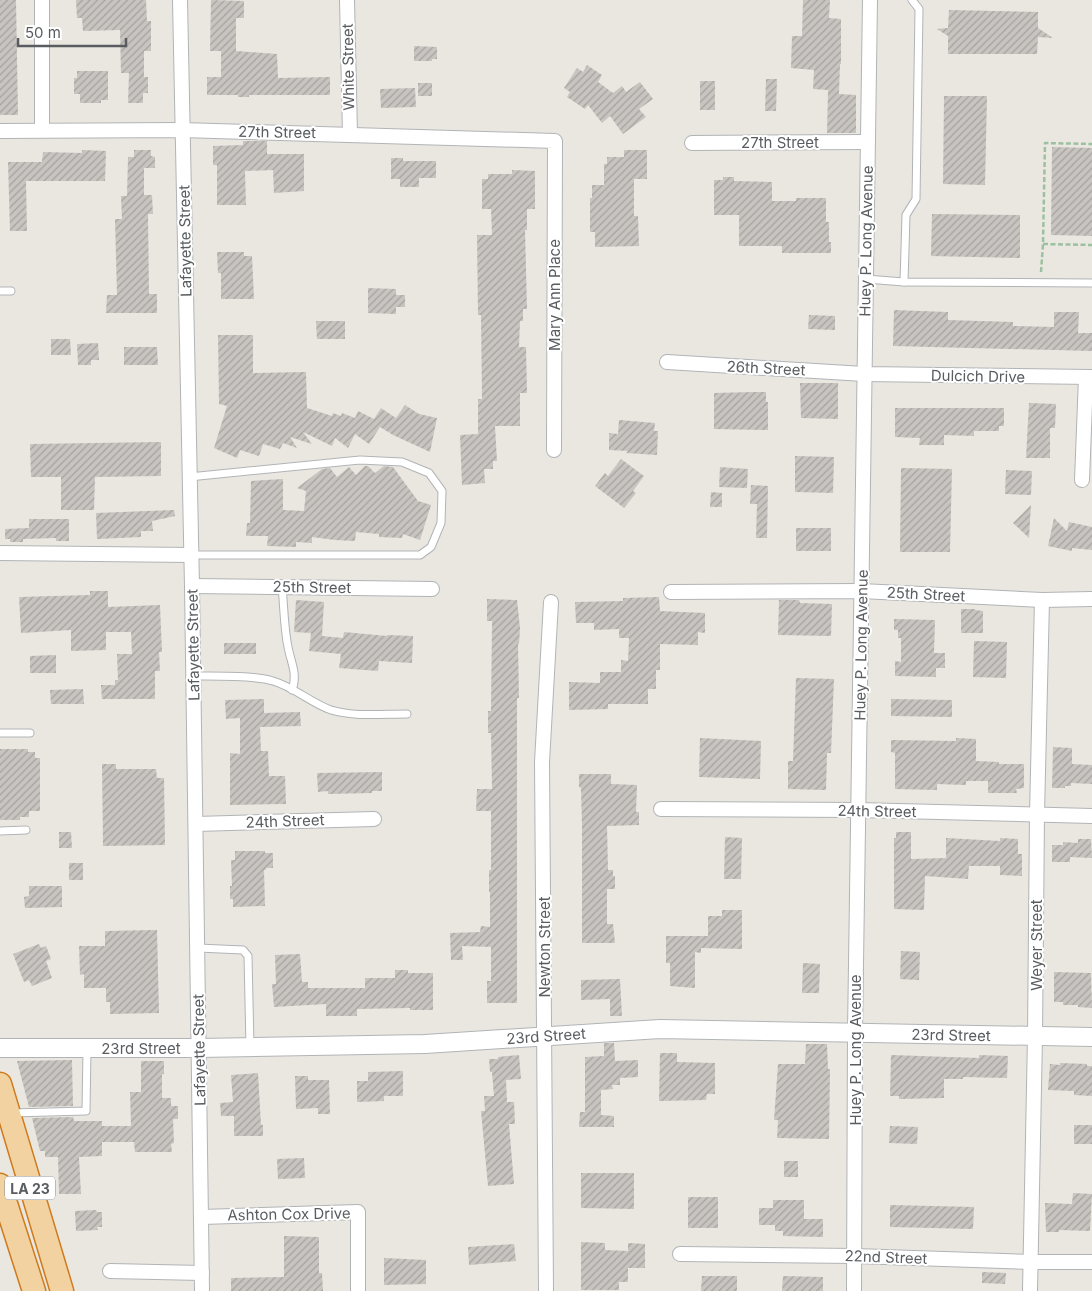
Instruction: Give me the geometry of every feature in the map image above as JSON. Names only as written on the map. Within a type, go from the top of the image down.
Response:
[{"type":"highway","name":"LA 23","points":[[0,1084],[62,1291]]},
{"type":"highway","name":"LA 23","points":[[0,1185],[34,1291]]},
{"type":"street","points":[[42,0],[42,130]]},
{"type":"street","name":"Lafayette Street","points":[[180,0],[192,586],[202,1291]]},
{"type":"street","name":"White Street","points":[[347,0],[350,134]]},
{"type":"street","name":"Huey P. Long Avenue","points":[[854,1291],[855,1033],[870,0]]},
{"type":"street","name":"27th Street","points":[[0,132],[42,130],[182,130],[554,140]]},
{"type":"street","name":"Mary Ann Place","points":[[554,140],[554,450]]},
{"type":"street","name":"27th Street","points":[[692,143],[868,142]]},
{"type":"street","name":"26th Street","points":[[667,362],[864,374]]},
{"type":"street","name":"Dulcich Drive","points":[[864,374],[1089,377]]},
{"type":"street","points":[[1082,480],[1089,377]]},
{"type":"street","points":[[0,553],[190,555]]},
{"type":"street","name":"25th Street","points":[[192,586],[432,589]]},
{"type":"street","name":"25th Street","points":[[671,592],[862,591],[1042,600],[1092,599]]},
{"type":"street","name":"Weyer Street","points":[[1030,1291],[1036,1036],[1037,814],[1042,600]]},
{"type":"street","name":"Newton Street","points":[[546,1291],[542,762],[551,602]]},
{"type":"street","name":"24th Street","points":[[662,809],[858,810],[1092,816]]},
{"type":"street","name":"24th Street","points":[[196,824],[374,819]]},
{"type":"street","name":"23rd Street","points":[[0,1048],[199,1048],[425,1044],[660,1029],[1092,1037]]},
{"type":"street","name":"Ashton Cox Drive","points":[[202,1216],[358,1212],[358,1291]]},
{"type":"street","name":"22nd Street","points":[[680,1254],[1092,1262]]},
{"type":"street","points":[[110,1271],[202,1273]]},
{"type":"lane","points":[[904,282],[906,215],[916,199],[919,9],[912,0]]},
{"type":"lane","points":[[866,280],[1092,283]]},
{"type":"lane","points":[[0,291],[11,292]]},
{"type":"lane","points":[[189,477],[360,460],[402,462],[429,473],[442,490],[441,522],[431,547],[420,555],[190,555]]},
{"type":"lane","points":[[282,586],[287,646],[296,680],[292,690]]},
{"type":"lane","points":[[193,676],[272,680],[331,710],[345,713],[407,714]]},
{"type":"lane","points":[[0,733],[30,733]]},
{"type":"lane","points":[[0,831],[26,830]]},
{"type":"lane","points":[[198,948],[244,950],[248,956],[250,1047]]},
{"type":"lane","points":[[9,1113],[86,1111],[87,1048]]},
{"type":"path","points":[[1042,283],[1045,143],[1092,144]]},
{"type":"path","points":[[1043,244],[1092,245]]},
{"type":"building","points":[[0,0],[16,0],[18,115],[0,115]]},
{"type":"building","points":[[76,0],[146,0],[147,21],[151,21],[151,51],[144,51],[144,77],[148,77],[148,93],[143,93],[143,103],[128,103],[129,73],[121,73],[120,30],[83,31],[82,18],[77,18]]},
{"type":"building","points":[[211,0],[244,1],[244,18],[236,18],[236,51],[277,54],[278,78],[330,77],[330,95],[249,95],[249,97],[238,97],[238,95],[207,95],[207,77],[221,77],[221,51],[210,51]]},
{"type":"building","points":[[803,0],[830,0],[829,18],[841,19],[839,94],[856,95],[856,133],[827,133],[828,90],[813,89],[814,70],[791,68],[792,36],[802,36]]},
{"type":"building","points":[[949,10],[1038,12],[1038,28],[1053,38],[1038,37],[1037,54],[948,54],[948,36],[937,29],[948,28]]},
{"type":"building","points":[[414,46],[437,47],[437,59],[432,59],[432,61],[414,61]]},
{"type":"building","points":[[587,65],[602,75],[598,82],[613,93],[622,86],[626,92],[640,82],[653,99],[639,109],[646,117],[623,134],[610,116],[602,123],[588,105],[585,109],[567,97],[570,92],[564,88],[577,68],[583,72]]},
{"type":"building","points":[[77,71],[108,71],[108,100],[101,100],[101,103],[80,103],[80,94],[74,94],[74,78],[77,78]]},
{"type":"building","points":[[766,79],[777,79],[776,111],[765,111]]},
{"type":"building","points":[[700,81],[715,81],[715,110],[700,110]]},
{"type":"building","points":[[418,83],[432,83],[432,96],[418,96]]},
{"type":"building","points":[[415,88],[416,107],[381,108],[380,89]]},
{"type":"building","points":[[944,96],[987,96],[985,185],[943,184]]},
{"type":"building","points":[[243,141],[267,141],[267,154],[304,154],[304,191],[274,193],[273,170],[245,171],[246,205],[217,205],[217,165],[213,165],[213,146],[243,145]]},
{"type":"building","points":[[1052,147],[1092,148],[1092,236],[1051,235]]},
{"type":"building","points":[[82,150],[106,151],[105,181],[26,181],[27,231],[10,231],[8,162],[42,162],[43,152],[82,153]]},
{"type":"building","points":[[134,150],[151,150],[151,156],[155,157],[155,168],[144,168],[144,195],[152,195],[153,214],[148,214],[149,294],[157,294],[157,313],[106,313],[107,295],[117,295],[115,219],[122,219],[121,196],[127,196],[128,157],[134,157]]},
{"type":"building","points":[[624,150],[647,150],[647,179],[634,179],[634,216],[638,216],[639,246],[595,247],[595,232],[590,232],[592,185],[604,185],[604,164],[607,164],[607,157],[624,157]]},
{"type":"building","points":[[391,158],[403,158],[403,161],[436,161],[436,178],[419,178],[419,187],[400,187],[400,179],[391,179]]},
{"type":"building","points":[[512,170],[535,171],[535,209],[527,209],[527,230],[525,230],[527,309],[523,309],[523,321],[520,321],[519,347],[526,347],[527,393],[520,393],[520,426],[495,426],[497,461],[493,461],[493,469],[484,469],[485,483],[462,485],[460,435],[478,434],[478,399],[482,399],[481,315],[478,315],[477,235],[492,235],[491,209],[482,209],[482,179],[488,179],[488,174],[512,174]]},
{"type":"building","points":[[723,177],[734,177],[734,181],[772,182],[772,201],[796,201],[796,198],[826,198],[826,222],[829,222],[831,253],[782,253],[782,246],[739,246],[739,215],[714,215],[714,180],[723,180]]},
{"type":"building","points":[[932,214],[1020,215],[1020,258],[931,256]]},
{"type":"building","points":[[217,252],[244,252],[244,256],[252,256],[254,299],[221,299],[221,273],[218,273]]},
{"type":"building","points":[[368,288],[396,289],[396,295],[405,295],[405,307],[396,307],[396,314],[368,313]]},
{"type":"building","points":[[894,310],[948,312],[948,320],[1013,322],[1013,326],[1054,327],[1054,312],[1079,312],[1078,333],[1092,333],[1092,351],[893,346]]},
{"type":"building","points":[[809,315],[835,316],[835,330],[808,329]]},
{"type":"building","points":[[316,321],[345,321],[345,339],[317,339]]},
{"type":"building","points":[[218,335],[253,335],[253,373],[306,372],[307,408],[332,416],[333,413],[341,416],[342,413],[355,418],[358,411],[374,419],[381,408],[396,418],[405,405],[419,414],[437,418],[430,452],[380,427],[369,444],[355,434],[348,448],[335,438],[332,446],[303,432],[312,444],[290,437],[297,448],[283,443],[280,449],[263,444],[259,456],[240,450],[237,458],[214,448],[227,406],[219,404]]},
{"type":"building","points":[[51,339],[70,339],[71,355],[51,355]]},
{"type":"building","points":[[98,343],[99,360],[91,360],[91,365],[78,365],[77,344]]},
{"type":"building","points":[[124,347],[157,347],[158,365],[124,365]]},
{"type":"building","points":[[800,383],[838,383],[838,419],[801,418]]},
{"type":"building","points":[[766,392],[768,430],[714,429],[714,393]]},
{"type":"building","points":[[1029,403],[1056,404],[1055,428],[1050,428],[1050,458],[1026,458]]},
{"type":"building","points":[[895,408],[1004,408],[1004,426],[999,426],[999,431],[974,431],[974,436],[944,435],[944,445],[919,445],[920,438],[895,437]]},
{"type":"building","points":[[619,420],[655,423],[654,431],[658,431],[657,455],[609,450],[609,433],[618,434]]},
{"type":"building","points":[[161,442],[161,476],[95,477],[94,510],[61,510],[61,477],[31,477],[30,444]]},
{"type":"building","points":[[795,456],[834,457],[833,493],[795,492]]},
{"type":"building","points":[[621,459],[644,476],[633,491],[636,493],[624,508],[595,486],[605,473],[608,476]]},
{"type":"building","points":[[365,466],[368,466],[375,473],[384,466],[393,467],[418,501],[431,505],[420,540],[403,534],[402,538],[379,537],[379,534],[356,532],[355,541],[312,537],[312,543],[296,542],[296,547],[267,546],[268,536],[246,536],[247,523],[250,523],[251,481],[283,479],[283,510],[304,511],[306,491],[297,488],[322,469],[330,468],[337,477],[349,467],[356,475]]},
{"type":"building","points":[[720,467],[748,469],[747,488],[719,487]]},
{"type":"building","points":[[901,468],[952,469],[950,552],[900,552]]},
{"type":"building","points":[[1006,470],[1032,471],[1031,495],[1005,494]]},
{"type":"building","points":[[751,485],[768,486],[767,538],[756,538],[757,504],[750,504]]},
{"type":"building","points":[[711,492],[722,493],[722,507],[710,507]]},
{"type":"building","points":[[1031,505],[1029,538],[1013,523]]},
{"type":"building","points":[[174,510],[175,516],[152,521],[153,531],[141,531],[141,537],[97,539],[96,513]]},
{"type":"building","points":[[1054,518],[1067,531],[1069,522],[1092,527],[1092,550],[1072,548],[1072,551],[1048,546]]},
{"type":"building","points":[[29,519],[69,519],[69,541],[56,541],[56,538],[23,539],[23,542],[10,542],[10,539],[5,539],[5,529],[29,528]]},
{"type":"building","points":[[796,528],[831,528],[831,551],[796,551]]},
{"type":"building","points":[[90,591],[108,591],[108,607],[160,605],[162,652],[159,652],[160,671],[155,671],[155,699],[102,699],[101,685],[115,685],[115,680],[118,680],[117,654],[132,654],[131,632],[106,632],[106,650],[71,651],[71,630],[21,633],[19,597],[90,595]]},
{"type":"building","points":[[659,597],[660,611],[705,613],[705,633],[698,632],[698,645],[660,644],[660,670],[656,670],[656,689],[648,689],[648,704],[608,704],[608,709],[569,710],[569,682],[600,683],[600,672],[621,672],[621,660],[628,661],[629,638],[619,638],[619,629],[594,630],[594,623],[576,623],[575,602],[623,601],[623,598]]},
{"type":"building","points":[[487,599],[517,600],[520,628],[518,643],[519,698],[517,698],[517,1003],[487,1003],[487,981],[491,981],[491,947],[462,946],[463,960],[451,960],[450,933],[480,932],[481,926],[490,927],[491,811],[476,811],[477,789],[492,789],[491,733],[488,733],[488,711],[491,711],[492,621],[487,621]]},
{"type":"building","points":[[296,600],[324,602],[322,636],[343,638],[344,632],[387,636],[413,636],[412,663],[379,661],[378,671],[339,668],[341,654],[309,651],[311,633],[294,632]]},
{"type":"building","points":[[779,600],[799,600],[800,603],[832,604],[831,636],[778,635]]},
{"type":"building","points":[[961,609],[983,611],[983,633],[961,633]]},
{"type":"building","points":[[894,619],[935,620],[934,653],[945,653],[945,668],[936,668],[936,677],[895,676],[895,661],[901,662],[901,638],[898,638],[898,630],[894,630]]},
{"type":"building","points":[[974,641],[1007,642],[1006,678],[973,677]]},
{"type":"building","points":[[224,643],[256,643],[256,654],[224,654]]},
{"type":"building","points":[[56,655],[56,673],[30,673],[30,656]]},
{"type":"building","points":[[796,678],[834,679],[831,753],[827,753],[826,790],[788,789],[788,761],[793,761]]},
{"type":"building","points":[[83,689],[84,704],[51,704],[50,690]]},
{"type":"building","points":[[264,699],[264,713],[300,712],[301,726],[260,727],[261,751],[268,751],[269,776],[285,776],[286,804],[230,805],[230,753],[240,754],[240,718],[226,719],[225,700]]},
{"type":"building","points":[[891,699],[952,700],[952,717],[891,716]]},
{"type":"building","points":[[700,738],[761,741],[760,779],[699,777]]},
{"type":"building","points":[[956,738],[976,739],[976,761],[999,762],[999,764],[1024,764],[1024,788],[1016,789],[1017,793],[988,793],[988,781],[966,781],[966,785],[937,784],[937,790],[895,789],[895,753],[891,752],[891,740],[956,741]]},
{"type":"building","points":[[1053,747],[1072,748],[1072,764],[1092,765],[1092,784],[1071,783],[1071,786],[1065,786],[1065,788],[1052,788]]},
{"type":"building","points":[[0,749],[28,749],[28,752],[35,752],[35,758],[40,758],[40,811],[29,811],[29,817],[20,817],[20,820],[0,820]]},
{"type":"building","points":[[102,764],[116,764],[116,769],[156,769],[157,778],[164,778],[165,845],[103,846]]},
{"type":"building","points":[[382,772],[382,791],[328,794],[328,791],[318,792],[317,773]]},
{"type":"building","points":[[579,774],[611,774],[611,784],[637,785],[636,812],[639,812],[639,825],[607,826],[608,870],[613,870],[615,889],[607,889],[607,924],[613,924],[615,943],[582,943],[582,824]]},
{"type":"building","points":[[59,832],[71,832],[72,848],[59,848]]},
{"type":"building","points":[[896,832],[911,832],[911,859],[946,858],[946,838],[1000,841],[1000,838],[1018,839],[1018,854],[1022,854],[1022,876],[1000,875],[1000,866],[969,866],[968,879],[925,876],[924,910],[894,909],[894,838],[896,838]]},
{"type":"building","points":[[725,837],[742,838],[741,879],[724,879]]},
{"type":"building","points":[[1078,839],[1091,839],[1092,858],[1070,857],[1070,862],[1052,862],[1052,845],[1063,845],[1063,842],[1078,843]]},
{"type":"building","points":[[235,851],[265,851],[265,853],[273,853],[273,868],[266,868],[264,870],[265,906],[233,907],[233,899],[230,899],[230,886],[232,886],[231,860],[235,860]]},
{"type":"building","points":[[69,863],[83,863],[83,880],[69,880]]},
{"type":"building","points":[[29,886],[62,886],[62,907],[25,908],[24,897],[29,896]]},
{"type":"building","points":[[722,910],[742,910],[742,949],[701,948],[701,953],[695,952],[695,988],[670,986],[670,963],[666,963],[666,936],[708,936],[708,916],[722,916]]},
{"type":"building","points":[[157,930],[159,1013],[110,1014],[110,1002],[106,1002],[106,988],[84,988],[84,974],[80,975],[79,946],[105,946],[105,931]]},
{"type":"building","points":[[39,944],[41,948],[46,946],[51,959],[46,961],[52,978],[32,986],[29,980],[24,982],[13,954]]},
{"type":"building","points":[[901,951],[920,952],[919,980],[900,979]]},
{"type":"building","points":[[300,954],[302,982],[308,982],[308,988],[365,988],[365,978],[395,978],[395,970],[408,970],[408,973],[433,973],[433,1010],[410,1010],[410,1008],[357,1009],[357,1016],[326,1016],[326,1004],[274,1007],[272,984],[276,984],[275,955]]},
{"type":"building","points":[[803,963],[820,964],[819,993],[802,993]]},
{"type":"building","points":[[1054,972],[1091,973],[1092,1008],[1078,1007],[1078,1005],[1063,1005],[1063,1002],[1054,1002]]},
{"type":"building","points":[[620,979],[622,1016],[610,1016],[610,999],[581,1000],[581,980]]},
{"type":"building","points":[[604,1043],[614,1043],[615,1061],[638,1060],[638,1077],[620,1078],[620,1085],[612,1085],[613,1089],[601,1090],[601,1115],[614,1116],[614,1127],[579,1127],[580,1112],[585,1112],[585,1057],[604,1056]]},
{"type":"building","points":[[806,1044],[827,1044],[828,1069],[830,1069],[829,1139],[777,1138],[778,1120],[774,1120],[778,1064],[805,1064]]},
{"type":"building","points":[[660,1053],[677,1053],[677,1062],[715,1063],[715,1094],[707,1094],[706,1100],[659,1101]]},
{"type":"building","points":[[519,1055],[521,1079],[506,1080],[507,1102],[514,1102],[515,1124],[509,1124],[514,1184],[488,1186],[481,1111],[485,1111],[484,1096],[494,1096],[489,1059]]},
{"type":"building","points":[[891,1055],[979,1058],[979,1055],[1008,1056],[1007,1078],[963,1077],[963,1079],[944,1079],[944,1098],[899,1099],[899,1096],[890,1096]]},
{"type":"building","points":[[72,1060],[73,1106],[29,1107],[17,1061]]},
{"type":"building","points":[[141,1061],[164,1061],[162,1098],[171,1098],[171,1106],[178,1106],[178,1119],[173,1119],[174,1143],[171,1144],[172,1152],[135,1152],[134,1142],[102,1142],[102,1156],[79,1157],[81,1194],[59,1194],[58,1157],[45,1157],[45,1151],[40,1151],[32,1118],[73,1117],[74,1121],[102,1121],[102,1126],[131,1126],[130,1092],[141,1092]]},
{"type":"building","points":[[1060,1063],[1087,1064],[1087,1066],[1092,1066],[1092,1096],[1074,1095],[1074,1091],[1048,1090],[1050,1064],[1060,1065]]},
{"type":"building","points":[[403,1071],[403,1096],[384,1096],[384,1101],[357,1102],[357,1081],[368,1081],[368,1072]]},
{"type":"building","points":[[258,1073],[263,1136],[234,1136],[234,1116],[221,1116],[220,1103],[233,1102],[231,1075]]},
{"type":"building","points":[[295,1076],[308,1076],[308,1080],[329,1080],[330,1114],[318,1114],[318,1108],[296,1109]]},
{"type":"building","points":[[1074,1125],[1092,1125],[1092,1144],[1074,1144]]},
{"type":"building","points":[[890,1126],[918,1127],[917,1144],[889,1143]]},
{"type":"building","points":[[304,1158],[305,1178],[278,1179],[277,1159]]},
{"type":"building","points":[[784,1161],[798,1161],[798,1177],[784,1177]]},
{"type":"building","points":[[581,1173],[634,1173],[634,1209],[581,1208]]},
{"type":"building","points":[[1073,1193],[1092,1194],[1090,1231],[1059,1230],[1059,1232],[1046,1232],[1045,1203],[1072,1204]]},
{"type":"building","points":[[688,1197],[718,1197],[718,1228],[688,1228]]},
{"type":"building","points":[[773,1200],[804,1200],[804,1219],[823,1219],[823,1237],[783,1236],[783,1231],[775,1231],[775,1225],[759,1225],[759,1208],[773,1208]]},
{"type":"building","points":[[890,1205],[974,1207],[973,1229],[890,1227]]},
{"type":"building","points":[[96,1210],[97,1212],[102,1212],[102,1227],[97,1227],[98,1230],[76,1231],[75,1211]]},
{"type":"building","points":[[284,1236],[319,1237],[319,1273],[322,1273],[323,1291],[231,1291],[231,1278],[284,1277]]},
{"type":"building","points":[[581,1242],[605,1243],[605,1250],[628,1251],[628,1243],[645,1244],[645,1268],[628,1268],[628,1282],[619,1282],[619,1290],[581,1290]]},
{"type":"building","points":[[514,1244],[516,1261],[469,1265],[468,1247]]},
{"type":"building","points":[[384,1258],[426,1260],[426,1284],[384,1285]]},
{"type":"building","points":[[982,1272],[1006,1273],[1005,1284],[982,1283]]},
{"type":"building","points":[[702,1276],[737,1276],[737,1291],[701,1291]]},
{"type":"building","points":[[783,1276],[823,1277],[823,1291],[782,1291]]}]
